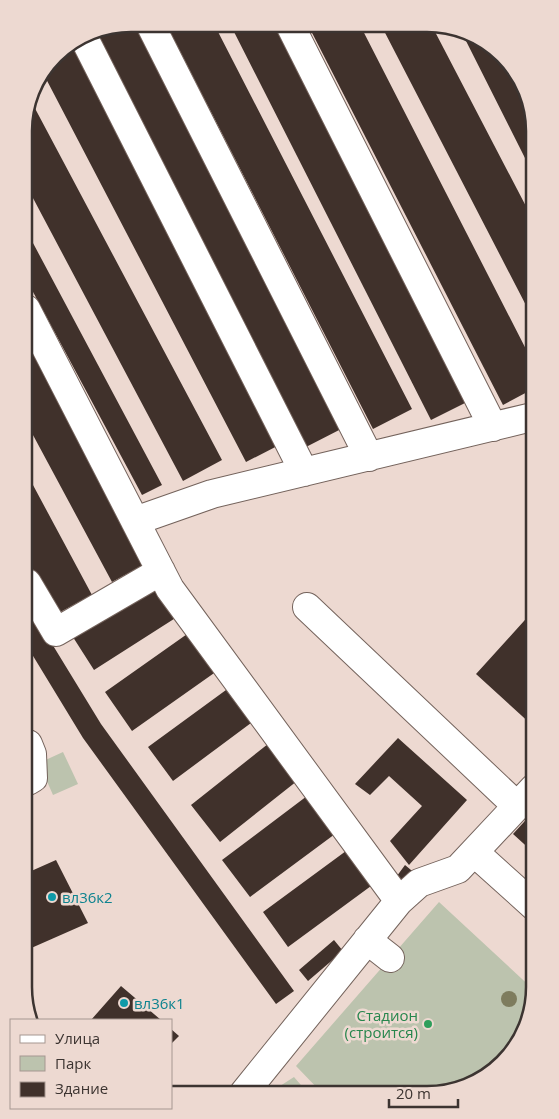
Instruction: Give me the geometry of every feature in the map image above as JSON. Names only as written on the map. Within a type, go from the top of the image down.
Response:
[{"type":"lane","points":[[294,32],[493,427]]},
{"type":"lane","points":[[155,33],[369,456]]},
{"type":"lane","points":[[87,43],[304,472]]},
{"type":"lane","points":[[33,321],[170,589],[399,901]]},
{"type":"lane","points":[[135,520],[212,494],[526,419]]},
{"type":"lane","points":[[32,592],[56,632],[161,571]]},
{"type":"lane","points":[[250,1086],[399,901],[419,883],[458,869],[526,797],[307,607]]},
{"type":"lane","points":[[32,760],[32,778]]},
{"type":"lane","points":[[474,852],[526,899]]},
{"type":"lane","points":[[367,940],[390,958]]},
{"type":"green space","points":[[63,752],[78,784],[53,795],[39,763]]},
{"type":"green space","name":"Стадион (строится)","points":[[439,902],[526,983],[525,1007],[510,1043],[498,1058],[466,1079],[447,1085],[434,1086],[315,1086],[296,1066]]},
{"type":"green space","points":[[294,1077],[302,1086],[280,1086]]},
{"type":"building","points":[[284,32],[471,400],[431,420],[234,33]]},
{"type":"building","points":[[312,32],[364,32],[526,349],[526,393],[503,405]]},
{"type":"building","points":[[385,32],[436,33],[526,206],[526,305]]},
{"type":"building","points":[[143,33],[345,427],[306,447],[96,39],[112,34]]},
{"type":"building","points":[[171,33],[218,33],[412,409],[373,429]]},
{"type":"building","points":[[466,41],[483,49],[510,76],[521,100],[526,118],[526,160]]},
{"type":"building","points":[[79,47],[285,442],[246,462],[47,80],[61,61]]},
{"type":"building","points":[[35,109],[222,460],[183,481],[33,198],[33,118]]},
{"type":"building","points":[[33,243],[162,485],[142,495],[33,292]]},
{"type":"building","points":[[33,341],[151,561],[112,582],[33,434]]},
{"type":"building","points":[[33,484],[92,595],[53,616],[32,577]]},
{"type":"building","points":[[154,580],[177,617],[94,670],[71,634]]},
{"type":"building","points":[[32,612],[101,724],[294,991],[276,1004],[83,738],[32,655]]},
{"type":"building","points":[[526,619],[526,720],[476,674]]},
{"type":"building","points":[[190,632],[217,671],[132,731],[105,692]]},
{"type":"building","points":[[226,690],[251,723],[173,781],[148,747]]},
{"type":"building","points":[[398,738],[467,800],[409,865],[390,841],[422,806],[389,776],[370,795],[355,784]]},
{"type":"building","points":[[268,744],[297,781],[220,842],[191,805]]},
{"type":"building","points":[[307,796],[335,834],[250,897],[222,860]]},
{"type":"building","points":[[526,820],[526,846],[513,834]]},
{"type":"building","points":[[346,851],[371,886],[288,947],[263,912]]},
{"type":"building","name":"вл36к2","points":[[56,860],[88,923],[32,948],[32,871]]},
{"type":"building","points":[[405,865],[417,875],[405,890],[394,880]]},
{"type":"building","points":[[334,940],[343,951],[308,981],[299,970]]},
{"type":"building","name":"вл36к1","points":[[121,986],[160,1019],[92,1019]]},
{"type":"building","name":"вл36к1","points":[[172,1030],[179,1036],[172,1043]]},
{"type":"place","name":"вл36к2","points":[[52,897]]},
{"type":"place","name":"вл36к1","points":[[124,1003]]},
{"type":"place","name":"Стадион (строится)","points":[[428,1024]]}]
